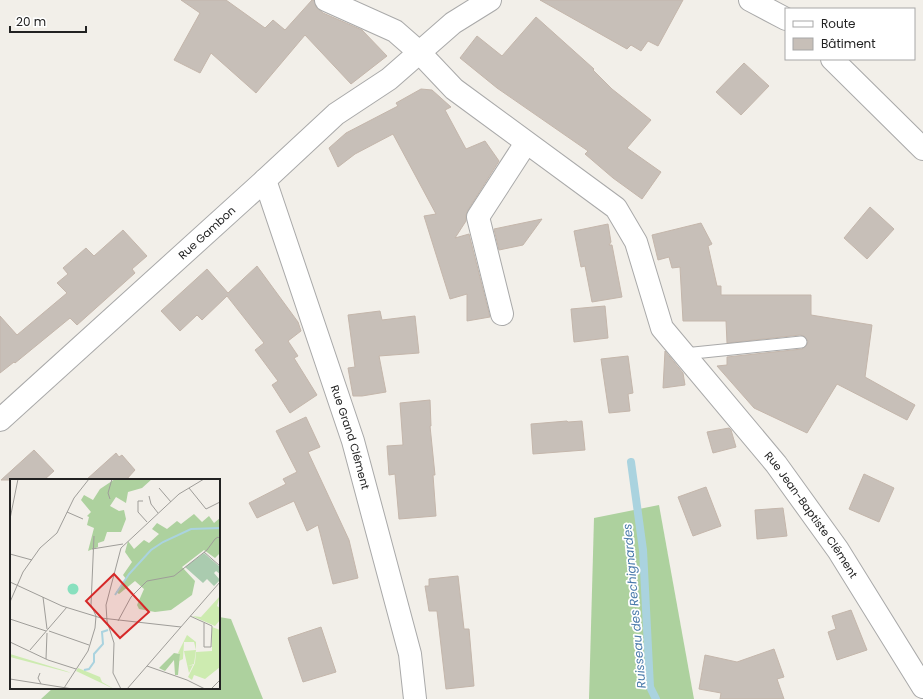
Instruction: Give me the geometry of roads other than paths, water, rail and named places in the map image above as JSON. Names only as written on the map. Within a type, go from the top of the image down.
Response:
[{"type":"street","name":"Rue Jean-Baptiste Clément","points":[[326,0],[394,31],[419,52],[454,89],[616,208],[636,242],[662,328],[776,464],[838,550],[923,688]]},
{"type":"street","name":"Rue Gambon","points":[[0,420],[336,114],[389,79],[454,23],[490,0]]},
{"type":"street","points":[[750,0],[785,18]]},
{"type":"street","points":[[833,60],[919,141]]},
{"type":"street","points":[[502,314],[478,217],[526,143]]},
{"type":"street","name":"Rue Grand Clément","points":[[265,180],[353,441],[410,654],[415,699]]},
{"type":"lane","points":[[683,354],[801,342]]},
{"type":"waterway","name":"Ruisseau des Rechignardes","points":[[631,462],[643,550],[650,687],[656,699]]}]
